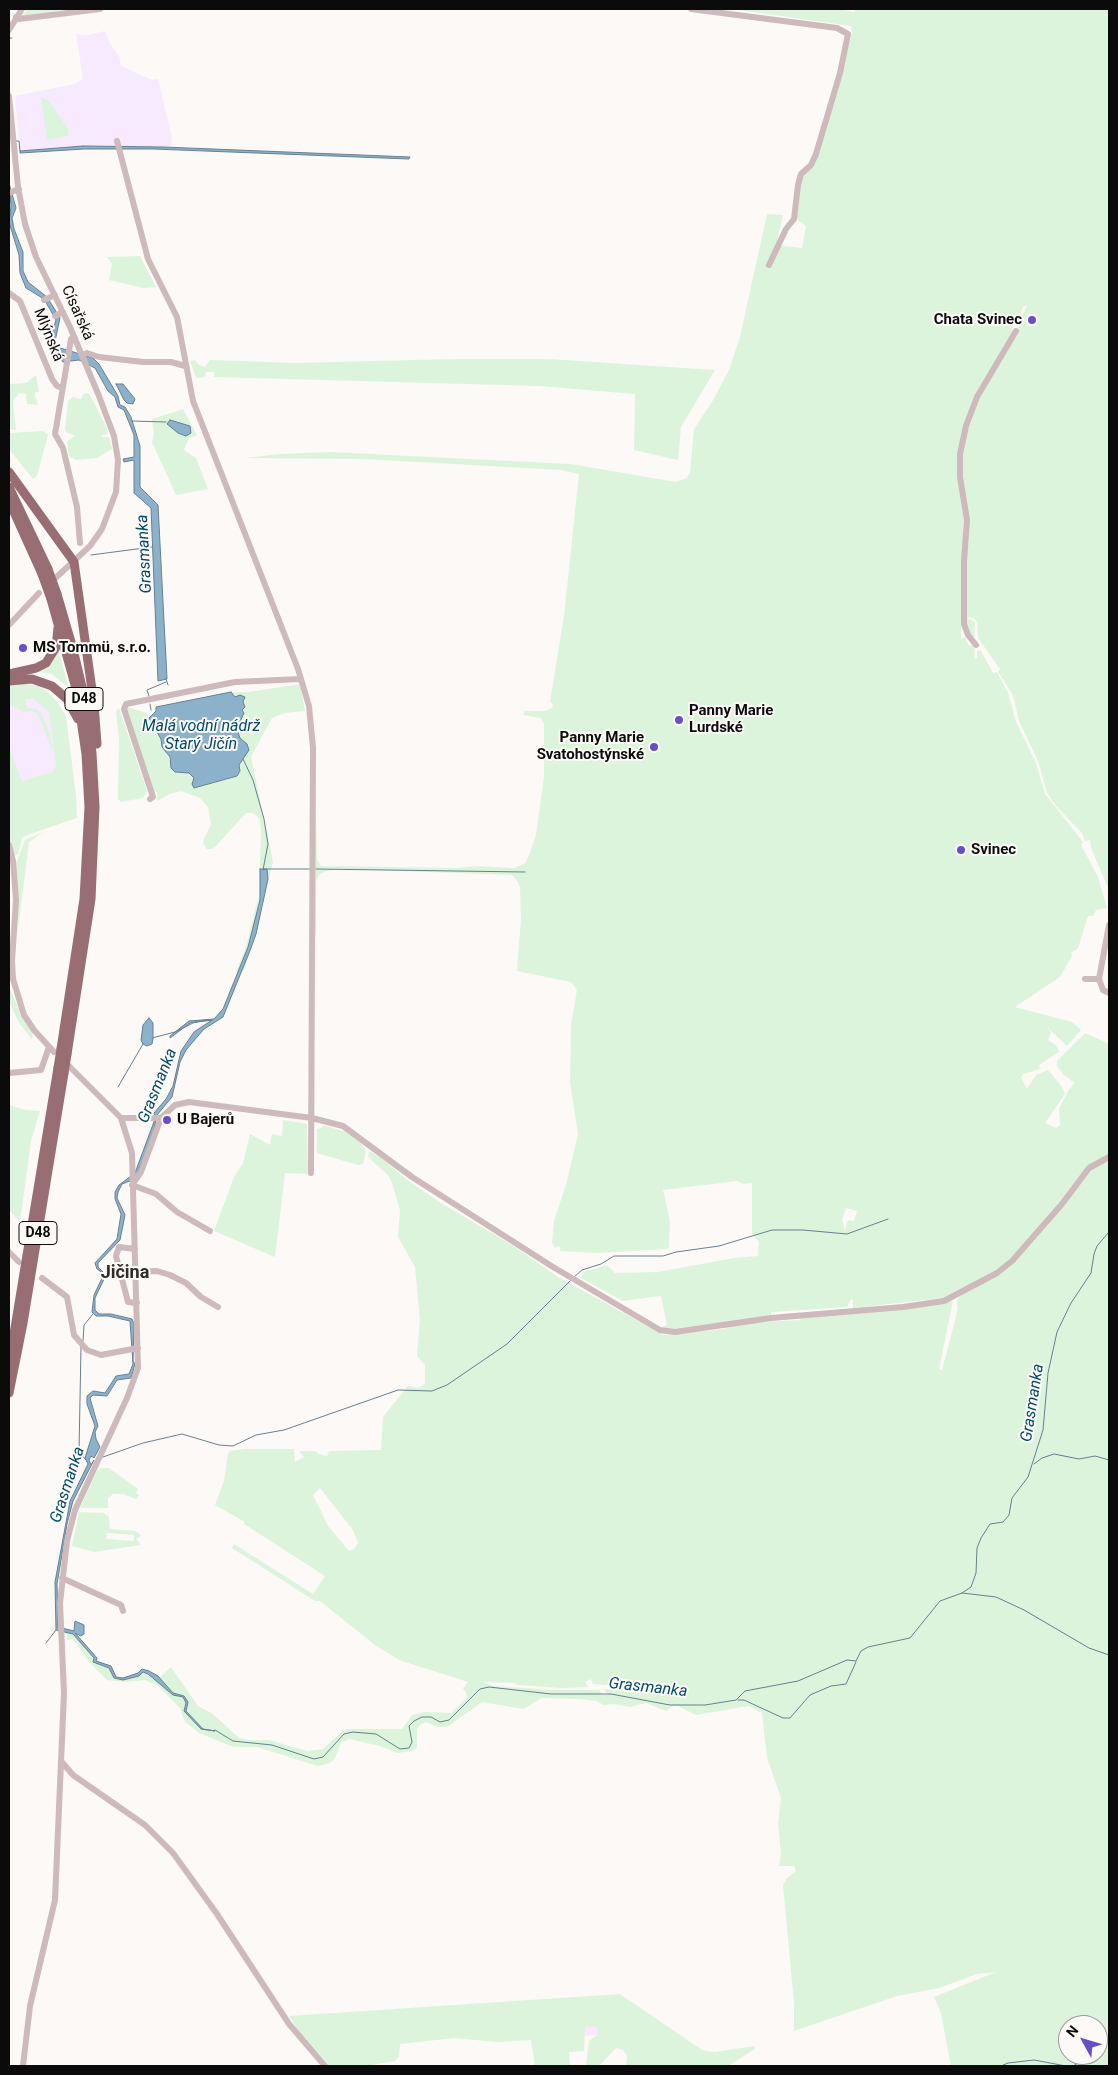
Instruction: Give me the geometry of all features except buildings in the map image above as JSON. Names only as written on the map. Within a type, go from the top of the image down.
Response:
[{"type":"highway","points":[[9,472],[74,562],[94,704],[97,762],[95,807]]},
{"type":"highway","name":"D48","points":[[9,488],[45,572],[72,671],[83,734],[89,807],[88,864],[80,933],[9,1364]]},
{"type":"highway","name":"D48","points":[[9,501],[45,572]]},
{"type":"highway","points":[[9,677],[46,663],[53,654],[58,638],[54,600]]},
{"type":"highway","name":"D48","points":[[9,1393],[24,1323],[59,1058],[91,899],[95,807],[92,753],[85,699],[74,649],[54,600]]},
{"type":"highway","points":[[9,677],[36,680],[57,689],[74,709],[83,734]]},
{"type":"street","points":[[9,28],[22,9]]},
{"type":"street","points":[[16,17],[19,19],[62,10],[100,9]]},
{"type":"street","points":[[692,9],[837,28],[848,34],[840,72],[816,154],[811,165],[801,174],[794,219],[786,229],[769,266]]},
{"type":"street","name":"Císařská","points":[[9,96],[14,140],[12,192],[25,222],[36,256],[55,295],[59,314],[75,338],[114,436],[118,461],[113,502],[97,537],[74,562],[48,585]]},
{"type":"street","points":[[118,141],[148,259],[177,316],[193,401],[300,679],[308,706],[313,748],[311,1173]]},
{"type":"street","name":"Mlýnská","points":[[9,293],[20,301],[52,379],[56,386],[62,388]]},
{"type":"street","points":[[46,299],[55,295]]},
{"type":"street","points":[[976,645],[964,624],[964,561],[967,520],[960,477],[960,454],[966,426],[976,398],[1016,331]]},
{"type":"street","points":[[75,338],[71,339],[55,434],[62,448],[77,507],[80,543]]},
{"type":"street","points":[[82,355],[87,353],[98,357],[143,362],[171,362],[185,366]]},
{"type":"street","points":[[9,626],[39,593]]},
{"type":"street","points":[[150,799],[153,797],[124,709],[126,704],[235,682],[300,679]]},
{"type":"street","points":[[9,846],[13,861],[16,890],[13,979],[24,1015],[59,1058],[121,1118],[132,1152],[136,1272],[134,1349],[138,1368],[134,1381],[75,1510],[62,1578],[60,1618],[64,1693],[55,1900],[30,2006],[23,2066]]},
{"type":"street","points":[[1109,926],[1099,979],[1103,990],[1109,993]]},
{"type":"street","points":[[1085,979],[1099,979]]},
{"type":"street","points":[[9,1073],[41,1070],[59,1058]]},
{"type":"street","points":[[132,1181],[141,1172],[158,1118],[175,1105],[189,1102],[312,1118],[342,1126],[412,1177],[573,1278],[660,1330],[675,1332],[770,1318],[933,1303],[944,1300],[1005,1268],[1062,1204],[1089,1168],[1109,1157]]},
{"type":"street","points":[[121,1118],[158,1118]]},
{"type":"street","points":[[132,1181],[156,1194],[177,1212],[210,1231]]},
{"type":"street","points":[[135,1250],[119,1247],[116,1256],[128,1302],[136,1303]]},
{"type":"street","points":[[9,1252],[19,1262]]},
{"type":"street","points":[[136,1272],[157,1272],[170,1275],[191,1287],[201,1297],[218,1307]]},
{"type":"street","points":[[42,1278],[66,1297],[74,1335],[82,1345],[94,1354],[101,1355],[134,1349]]},
{"type":"street","points":[[62,1578],[121,1605],[124,1611]]},
{"type":"street","points":[[60,1760],[73,1775],[145,1825],[173,1853],[217,1914],[289,2024],[325,2066]]},
{"type":"shaded area","points":[[105,31],[110,44],[119,56],[121,66],[152,80],[158,79],[172,138],[171,147],[83,146],[20,151],[15,96],[75,84],[83,79],[76,34],[88,35]]},
{"type":"shaded area","points":[[9,685],[38,686],[58,703],[66,716],[76,797],[76,814],[64,815],[9,772]]},
{"type":"shaded area","points":[[584,2026],[597,2026],[597,2035],[584,2036]]},
{"type":"green space","points":[[28,9],[61,9],[61,10],[22,16]]},
{"type":"green space","points":[[732,9],[837,9],[855,12],[855,9],[1109,9],[1109,890],[1091,848],[1090,840],[1085,841],[1082,833],[1056,806],[1047,793],[1038,761],[1019,721],[1013,695],[998,672],[1000,669],[978,638],[977,622],[974,618],[965,617],[965,560],[968,521],[961,464],[964,443],[979,396],[1011,341],[1018,334],[1016,332],[1027,305],[1023,307],[1017,325],[1013,325],[1012,332],[974,400],[964,431],[958,463],[964,506],[961,639],[965,637],[969,646],[974,644],[975,659],[977,658],[977,650],[981,651],[993,673],[997,672],[1008,693],[1016,722],[1036,763],[1045,794],[1083,842],[1081,845],[1098,877],[1107,908],[1096,910],[1093,916],[1088,916],[1078,948],[1071,953],[1072,956],[1060,977],[1015,1007],[1072,1022],[1081,1030],[1067,1046],[1046,1026],[1051,1032],[1048,1040],[1057,1046],[1059,1052],[1039,1065],[1040,1069],[1023,1074],[1021,1077],[1027,1089],[1036,1075],[1048,1070],[1062,1087],[1065,1094],[1045,1123],[1056,1128],[1060,1125],[1059,1109],[1068,1091],[1075,1083],[1064,1075],[1057,1066],[1057,1061],[1085,1033],[1109,1044],[1109,1156],[1089,1166],[1055,1210],[1001,1268],[944,1298],[853,1308],[853,1300],[851,1299],[847,1307],[771,1312],[771,1315],[763,1316],[760,1322],[800,1320],[801,1317],[953,1301],[939,1369],[942,1370],[956,1317],[957,1300],[965,1290],[1007,1268],[1058,1212],[1093,1168],[1109,1159],[1109,2066],[951,2066],[941,2013],[934,1997],[996,1972],[977,1974],[939,1988],[897,1996],[794,2031],[794,2003],[783,1885],[787,1878],[796,1871],[794,1866],[779,1866],[781,1853],[778,1823],[781,1798],[767,1758],[762,1713],[749,1706],[696,1715],[678,1706],[673,1706],[666,1711],[646,1703],[630,1707],[614,1704],[604,1705],[596,1701],[581,1699],[542,1698],[523,1709],[482,1702],[447,1727],[438,1727],[426,1722],[420,1725],[417,1729],[417,1747],[413,1751],[397,1753],[380,1746],[349,1739],[341,1743],[335,1758],[330,1763],[318,1766],[257,1747],[233,1747],[199,1733],[185,1722],[180,1708],[157,1685],[144,1680],[125,1682],[107,1680],[89,1662],[72,1639],[67,1640],[67,1635],[64,1631],[73,1634],[94,1658],[93,1662],[109,1668],[114,1678],[123,1680],[139,1676],[143,1672],[156,1679],[173,1695],[183,1697],[186,1702],[184,1711],[202,1729],[211,1730],[203,1729],[186,1711],[188,1702],[184,1696],[173,1693],[159,1678],[171,1667],[198,1706],[213,1714],[238,1737],[247,1740],[269,1740],[307,1751],[323,1749],[347,1729],[402,1729],[412,1715],[425,1712],[451,1713],[467,1697],[463,1689],[468,1682],[399,1660],[375,1645],[320,1601],[315,1601],[232,1548],[234,1544],[313,1594],[325,1576],[244,1524],[245,1522],[215,1505],[224,1481],[230,1451],[245,1449],[294,1449],[295,1462],[304,1457],[299,1451],[315,1451],[327,1456],[329,1451],[381,1450],[383,1417],[408,1386],[418,1388],[425,1384],[425,1365],[417,1356],[420,1320],[415,1267],[398,1237],[400,1210],[392,1183],[388,1175],[368,1157],[369,1151],[380,1157],[406,1179],[441,1203],[512,1245],[558,1277],[664,1335],[725,1329],[724,1323],[673,1329],[661,1327],[667,1325],[661,1296],[623,1301],[581,1278],[583,1272],[607,1265],[615,1273],[658,1272],[734,1258],[758,1256],[759,1242],[752,1234],[752,1183],[744,1184],[737,1181],[663,1190],[670,1221],[669,1248],[667,1249],[598,1253],[559,1251],[561,1248],[559,1246],[555,1248],[552,1243],[554,1221],[566,1185],[578,1134],[570,1082],[571,1025],[577,990],[571,982],[517,971],[521,919],[520,888],[512,875],[339,869],[327,871],[320,874],[316,881],[316,935],[313,935],[314,823],[316,816],[317,859],[321,866],[458,868],[475,866],[515,868],[525,863],[536,835],[544,777],[544,724],[541,718],[523,715],[525,711],[545,711],[552,708],[553,704],[550,702],[564,616],[579,474],[561,470],[364,459],[246,458],[279,454],[330,452],[571,464],[676,482],[687,478],[690,472],[694,429],[712,402],[729,370],[740,337],[767,214],[783,215],[776,245],[802,248],[806,226],[799,221],[794,211],[798,175],[815,164],[852,33],[851,26]],"holes":[[[846,1208],[857,1211],[854,1221],[849,1220],[847,1222],[845,1231],[842,1220]],[[320,1488],[353,1530],[358,1543],[354,1549],[349,1551],[328,1526],[313,1495]],[[591,1679],[593,1684],[667,1690],[665,1694],[604,1689],[608,1695],[602,1695],[599,1690],[553,1690],[494,1686],[483,1682],[562,1688],[588,1687],[585,1682]]]},
{"type":"green space","points":[[41,97],[49,101],[68,129],[69,134],[67,136],[47,140]]},
{"type":"green space","points":[[140,256],[156,287],[143,288],[109,280],[112,264],[107,257]]},
{"type":"green space","points":[[548,359],[715,370],[681,427],[678,460],[634,450],[635,394],[539,386],[214,377],[214,372],[206,372],[205,377],[196,378],[190,361],[195,360],[199,365],[205,367],[210,360],[295,363]]},
{"type":"green space","points":[[36,375],[39,392],[35,392],[35,396],[38,405],[27,404],[26,394],[19,393],[13,401],[16,430],[9,429],[9,384],[26,383]]},
{"type":"green space","points":[[89,393],[107,428],[108,434],[102,435],[102,437],[109,437],[112,449],[97,458],[76,460],[69,456],[67,441],[75,436],[66,432],[65,429],[68,401],[73,397],[81,399],[83,394]]},
{"type":"green space","points":[[183,409],[197,435],[189,438],[184,450],[196,458],[208,489],[176,495],[152,442],[154,434],[152,419]]},
{"type":"green space","points":[[43,431],[48,435],[37,476],[33,479],[9,449],[9,433]]},
{"type":"green space","points":[[965,617],[975,622],[974,640],[966,624]]},
{"type":"green space","points":[[57,645],[68,685],[66,686],[52,674],[32,671]]},
{"type":"green space","points":[[24,684],[38,686],[47,691],[66,716],[77,818],[22,838],[18,854],[14,856],[9,837],[9,745],[23,781],[52,772],[56,765],[49,712],[33,699],[25,699],[27,708],[37,709],[42,714],[51,738],[53,753],[38,714],[32,711],[23,712],[9,704],[9,685]]},
{"type":"green space","points":[[300,684],[305,711],[285,713],[272,718],[251,757],[273,862],[245,969],[241,973],[236,971],[245,950],[259,895],[261,831],[259,818],[253,813],[246,813],[216,846],[212,849],[207,849],[203,843],[211,824],[208,807],[200,798],[181,791],[157,801],[157,792],[154,791],[126,709],[127,707],[147,713],[151,724],[161,739],[169,760],[181,771],[189,773],[194,778],[196,788],[237,776],[240,771],[239,765],[245,758],[248,746],[240,738],[238,726],[244,713],[231,692],[249,692]]},
{"type":"green space","points":[[119,708],[147,791],[143,798],[121,802],[118,799],[119,739],[116,711]]},
{"type":"green space","points":[[43,832],[29,842],[18,930],[16,864],[25,840]]},
{"type":"green space","points":[[9,987],[23,1019],[33,1034],[32,1040],[18,1021],[9,1001]]},
{"type":"green space","points":[[9,1105],[25,1110],[40,1111],[31,1141],[20,1222],[9,1210]]},
{"type":"green space","points":[[283,1120],[307,1124],[308,1174],[285,1173],[275,1257],[214,1231],[234,1177],[243,1163],[250,1134],[270,1145],[272,1134],[282,1136]]},
{"type":"green space","points":[[323,1125],[346,1132],[360,1142],[366,1151],[363,1164],[358,1165],[317,1153],[317,1129],[322,1128]]},
{"type":"green space","points":[[100,1468],[109,1468],[138,1489],[136,1493],[139,1495],[136,1499],[123,1494],[113,1494],[108,1498],[108,1508],[80,1508]]},
{"type":"green space","points":[[79,1512],[104,1513],[109,1517],[110,1529],[135,1531],[141,1536],[136,1539],[141,1545],[94,1552],[72,1546]],"holes":[[[107,1533],[134,1535],[134,1541],[106,1539]]]},
{"type":"green space","points":[[620,1994],[702,2050],[715,2052],[754,2046],[755,2049],[728,2066],[626,2066],[627,2055],[623,2050],[616,2048],[600,2065],[586,2066],[589,2041],[597,2035],[597,2027],[585,2026],[584,2051],[569,2052],[570,2066],[535,2066],[531,2040],[497,2042],[454,2038],[400,2044],[399,2057],[395,2061],[365,2066],[330,2066],[299,2031],[289,2016]]},
{"type":"water","points":[[83,146],[163,147],[410,157],[409,159],[154,149],[84,149],[20,153],[20,151]]},
{"type":"water","points":[[9,183],[16,208],[12,218],[14,229],[23,252],[23,271],[28,282],[47,297],[60,318],[54,346],[93,358],[99,364],[118,396],[120,405],[125,407],[131,417],[140,446],[140,487],[158,505],[167,679],[158,681],[151,508],[134,493],[134,460],[124,462],[123,459],[134,457],[134,435],[124,410],[118,407],[115,397],[108,391],[95,368],[79,360],[63,362],[48,346],[56,320],[44,299],[26,288],[20,273],[19,255],[9,222],[11,206]]},
{"type":"water","points":[[116,384],[123,384],[135,399],[133,404],[127,403],[124,400]]},
{"type":"water","points":[[170,420],[190,426],[191,433],[186,436],[178,433],[167,424]]},
{"type":"water","name":"Malá vodní nádrž Starý Jičín","points":[[231,692],[235,697],[240,695],[245,697],[243,702],[245,707],[242,710],[244,713],[238,726],[238,732],[249,750],[239,765],[240,771],[237,776],[194,788],[192,784],[194,778],[189,773],[175,772],[171,768],[170,757],[162,747],[161,739],[149,718],[156,711],[156,707]]},
{"type":"water","points":[[260,869],[267,869],[268,879],[256,934],[223,1017],[204,1029],[186,1050],[180,1062],[172,1097],[157,1115],[152,1139],[135,1179],[122,1184],[118,1192],[117,1198],[125,1215],[120,1240],[98,1263],[98,1267],[106,1275],[95,1298],[95,1310],[99,1314],[111,1314],[132,1319],[134,1324],[133,1361],[135,1364],[131,1378],[117,1380],[107,1396],[93,1395],[90,1398],[98,1426],[95,1432],[96,1439],[100,1447],[94,1458],[91,1456],[89,1460],[91,1465],[94,1460],[73,1501],[67,1524],[57,1584],[58,1627],[74,1631],[75,1621],[84,1625],[84,1634],[81,1636],[75,1633],[97,1658],[96,1661],[111,1666],[116,1677],[123,1678],[138,1673],[142,1669],[158,1676],[173,1693],[184,1696],[188,1702],[186,1711],[203,1729],[215,1731],[201,1729],[184,1711],[186,1703],[183,1697],[173,1695],[148,1674],[143,1672],[139,1676],[123,1680],[114,1678],[109,1668],[93,1662],[94,1658],[73,1634],[56,1630],[55,1582],[70,1501],[88,1464],[85,1458],[95,1426],[87,1404],[87,1396],[93,1391],[105,1393],[116,1376],[129,1374],[133,1364],[130,1321],[108,1316],[96,1316],[92,1312],[94,1295],[104,1274],[97,1269],[95,1263],[117,1239],[121,1214],[115,1199],[115,1192],[119,1185],[135,1173],[155,1119],[154,1113],[166,1099],[173,1086],[181,1051],[194,1032],[212,1020],[190,1023],[170,1038],[170,1036],[189,1021],[214,1019],[223,1009],[248,947],[260,900]]},
{"type":"water","points":[[149,1018],[153,1023],[153,1038],[152,1044],[147,1046],[141,1040],[143,1025]]},
{"type":"waterway","points":[[15,141],[19,141],[20,151]]},
{"type":"waterway","points":[[132,421],[166,422]]},
{"type":"waterway","points":[[91,555],[152,547]]},
{"type":"waterway","name":"Grasmanka","points":[[166,679],[168,685]]},
{"type":"waterway","points":[[149,696],[147,690],[166,682]]},
{"type":"waterway","points":[[150,704],[151,710]]},
{"type":"waterway","name":"Grasmanka","points":[[243,759],[253,780],[264,819],[268,844],[263,870]]},
{"type":"waterway","points":[[264,869],[310,869]]},
{"type":"waterway","points":[[316,869],[525,872]]},
{"type":"waterway","points":[[152,1038],[175,1032],[195,1022],[212,1020]]},
{"type":"waterway","points":[[118,1087],[143,1044]]},
{"type":"waterway","points":[[574,1277],[582,1270],[601,1264],[614,1256],[663,1256],[676,1252],[719,1246],[772,1230],[803,1230],[847,1234],[888,1219]]},
{"type":"waterway","name":"Grasmanka","points":[[215,1730],[233,1741],[272,1745],[314,1759],[323,1757],[344,1734],[353,1732],[376,1734],[400,1749],[409,1748],[412,1742],[409,1726],[414,1721],[422,1717],[431,1717],[440,1722],[449,1720],[480,1689],[489,1687],[551,1694],[611,1694],[670,1705],[705,1705],[736,1700],[745,1691],[798,1681],[847,1660],[856,1661],[861,1651],[868,1647],[910,1638],[940,1601],[962,1593],[971,1587],[976,1573],[977,1548],[981,1538],[990,1524],[1003,1522],[1009,1515],[1012,1498],[1028,1477],[1043,1430],[1048,1373],[1057,1332],[1071,1303],[1091,1273],[1097,1246],[1109,1232]]},
{"type":"waterway","points":[[103,1457],[143,1443],[182,1434],[219,1445],[233,1446],[256,1435],[284,1430],[398,1390],[432,1391],[447,1385],[507,1344],[571,1280]]},
{"type":"waterway","points":[[83,1341],[84,1325],[93,1314]]},
{"type":"waterway","points":[[81,1347],[79,1452],[86,1460]]},
{"type":"waterway","points":[[1034,1464],[1042,1458],[1054,1454],[1079,1459],[1095,1456],[1109,1460]]},
{"type":"waterway","points":[[962,1593],[996,1597],[1024,1610],[1089,1648],[1109,1655]]},
{"type":"waterway","points":[[46,1643],[56,1630]]},
{"type":"waterway","points":[[738,1700],[744,1700],[783,1718],[790,1718],[810,1695],[831,1686],[846,1684],[856,1662]]},
{"type":"waterway","points":[[1001,2066],[1008,2063],[1034,2060],[1066,2066]]},
{"type":"waterway","points":[[1066,2066],[1075,2065]]},
{"type":"place","name":"Chata Svinec","points":[[1032,320]]},
{"type":"place","name":"MS Tommü, s.r.o.","points":[[23,648]]},
{"type":"place","name":"Panny Marie Lurdské","points":[[679,720]]},
{"type":"place","name":"Panny Marie Svatohostýnské","points":[[654,747]]},
{"type":"place","name":"Svinec","points":[[961,850]]},
{"type":"place","name":"U Bajerů","points":[[167,1120]]},
{"type":"district","name":"Jičina","points":[[125,1273]]}]
